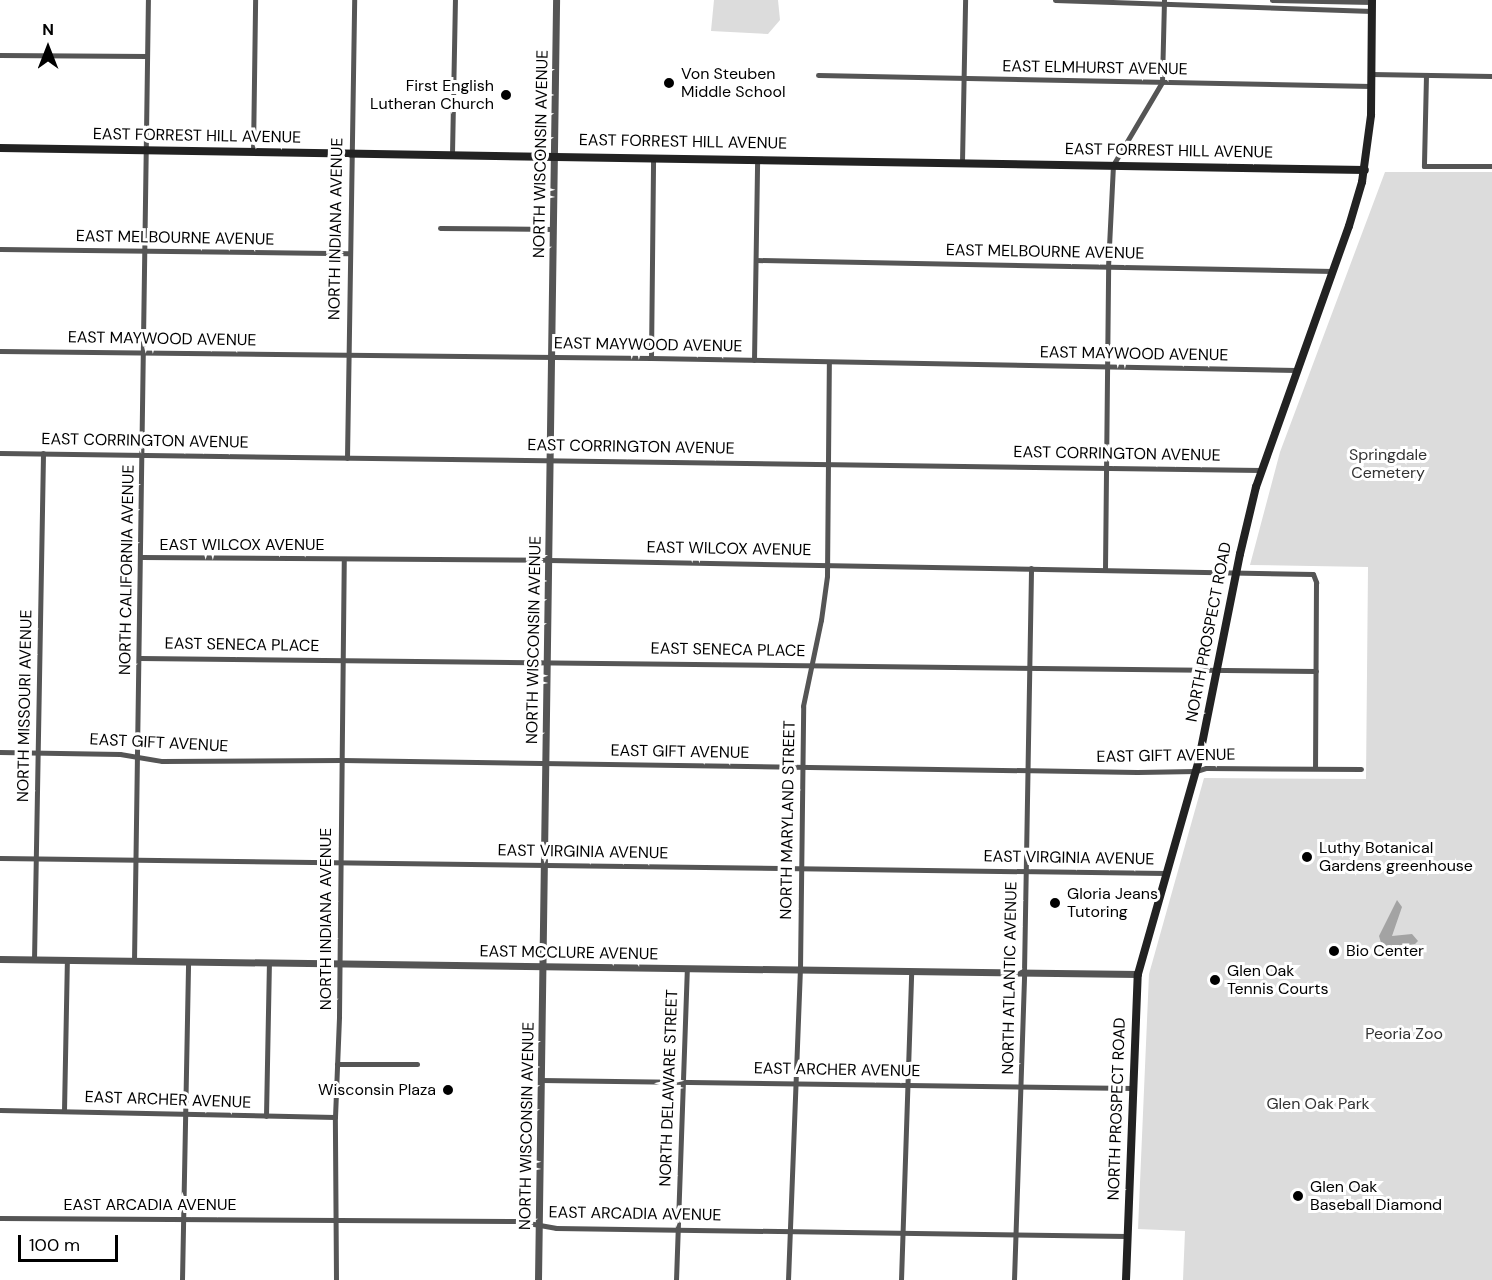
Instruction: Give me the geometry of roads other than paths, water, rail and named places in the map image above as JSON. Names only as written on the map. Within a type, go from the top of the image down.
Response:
[{"type":"main road","name":"NORTH PROSPECT ROAD","points":[[1125,1280],[1138,974],[1196,771],[1236,572],[1261,470],[1354,212],[1365,170],[1371,86],[1372,4]]},
{"type":"main road","name":"EAST FORREST HILL AVENUE","points":[[0,148],[554,155],[1365,170]]},
{"type":"street","name":"NORTH CALIFORNIA AVENUE","points":[[134,961],[148,0]]},
{"type":"street","points":[[253,152],[255,0]]},
{"type":"street","name":"NORTH INDIANA AVENUE","points":[[347,458],[354,0]]},
{"type":"street","points":[[452,154],[455,0]]},
{"type":"street","name":"NORTH WISCONSIN AVENUE","points":[[538,1280],[556,0]]},
{"type":"street","points":[[962,162],[965,0]]},
{"type":"street","points":[[1055,0],[1372,4]]},
{"type":"street","points":[[1112,1],[1140,0]]},
{"type":"street","points":[[1272,0],[1372,4]]},
{"type":"street","points":[[1105,569],[1108,267],[1113,165],[1162,82],[1164,3]]},
{"type":"street","points":[[0,55],[147,56]]},
{"type":"street","points":[[1371,74],[1492,76]]},
{"type":"street","name":"EAST ELMHURST AVENUE","points":[[818,75],[1371,86]]},
{"type":"street","points":[[1426,75],[1424,166],[1492,166]]},
{"type":"street","points":[[651,358],[653,157]]},
{"type":"street","points":[[754,360],[757,159]]},
{"type":"street","points":[[440,228],[553,229]]},
{"type":"street","name":"EAST MELBOURNE AVENUE","points":[[0,249],[349,253]]},
{"type":"street","name":"EAST MELBOURNE AVENUE","points":[[756,260],[1333,271]]},
{"type":"street","name":"EAST MAYWOOD AVENUE","points":[[0,351],[651,358],[1296,370]]},
{"type":"street","name":"NORTH MARYLAND STREET","points":[[788,1280],[800,969],[804,700],[822,614],[827,564],[829,362]]},
{"type":"street","name":"EAST CORRINGTON AVENUE","points":[[0,453],[828,462],[1261,470]]},
{"type":"street","name":"NORTH MISSOURI AVENUE","points":[[34,960],[43,453]]},
{"type":"street","name":"EAST WILCOX AVENUE","points":[[141,557],[827,564],[1315,575],[1316,671]]},
{"type":"street","name":"NORTH INDIANA AVENUE","points":[[336,1280],[335,1117],[338,1064],[344,559]]},
{"type":"street","name":"NORTH ATLANTIC AVENUE","points":[[1014,1280],[1024,972],[1031,568]]},
{"type":"street","name":"EAST SENECA PLACE","points":[[140,658],[1316,671]]},
{"type":"street","points":[[1315,768],[1316,671]]},
{"type":"street","name":"EAST GIFT AVENUE","points":[[0,752],[162,760],[342,760],[1028,770],[1360,769]]},
{"type":"street","name":"EAST VIRGINIA AVENUE","points":[[0,858],[1166,873]]},
{"type":"street","name":"EAST MCCLURE AVENUE","points":[[0,959],[1138,974]]},
{"type":"street","points":[[64,1110],[67,960]]},
{"type":"street","points":[[182,1280],[188,962]]},
{"type":"street","points":[[266,1116],[269,963]]},
{"type":"street","name":"NORTH DELAWARE STREET","points":[[676,1280],[687,968]]},
{"type":"street","points":[[901,1280],[911,970]]},
{"type":"street","points":[[338,1064],[417,1064]]},
{"type":"street","name":"EAST ARCHER AVENUE","points":[[541,1080],[1132,1088]]},
{"type":"street","name":"EAST ARCHER AVENUE","points":[[0,1110],[335,1117]]},
{"type":"street","name":"EAST ARCADIA AVENUE","points":[[0,1218],[337,1218],[517,1221],[554,1228],[1127,1236]]},
{"type":"place","name":"Von Steuben Middle School","points":[[669,83]]},
{"type":"place","name":"First English Lutheran Church","points":[[506,95]]},
{"type":"place","name":"Luthy Botanical Gardens greenhouse","points":[[1307,857]]},
{"type":"place","name":"Gloria Jeans Tutoring","points":[[1055,903]]},
{"type":"place","name":"Bio Center","points":[[1334,951]]},
{"type":"place","name":"Glen Oak Tennis Courts","points":[[1215,980]]},
{"type":"place","name":"Wisconsin Plaza","points":[[448,1090]]},
{"type":"place","name":"Glen Oak Baseball Diamond","points":[[1298,1196]]},
{"type":"park label","name":"Springdale Cemetery","points":[[1388,464]]},
{"type":"park label","name":"Peoria Zoo","points":[[1404,1034]]},
{"type":"park label","name":"Glen Oak Park","points":[[1318,1104]]}]
